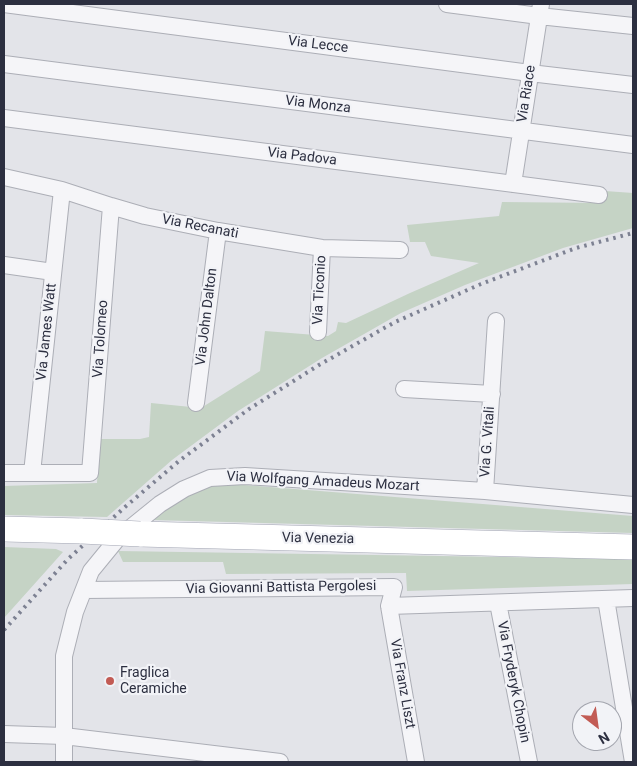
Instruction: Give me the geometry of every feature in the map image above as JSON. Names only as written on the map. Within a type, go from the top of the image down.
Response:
[{"type":"main road","name":"Via Venezia","points":[[4,529],[633,547]]},
{"type":"street","name":"Via Lecce","points":[[4,4],[633,85]]},
{"type":"street","points":[[448,4],[540,10],[633,26]]},
{"type":"street","name":"Via Riace","points":[[513,184],[540,10]]},
{"type":"street","name":"Via Monza","points":[[4,64],[633,145]]},
{"type":"street","name":"Via Padova","points":[[4,118],[600,195]]},
{"type":"street","name":"Via Recanati","points":[[4,177],[62,190],[145,216],[218,231],[322,248],[400,250]]},
{"type":"street","name":"Via James Watt","points":[[32,473],[62,190]]},
{"type":"street","name":"Via Tolomeo","points":[[32,473],[90,472],[111,206]]},
{"type":"street","name":"Via John Dalton","points":[[196,402],[218,231]]},
{"type":"street","name":"Via Ticonio","points":[[318,332],[322,248]]},
{"type":"street","points":[[4,265],[54,272]]},
{"type":"street","name":"Via G. Vitali","points":[[485,491],[496,321]]},
{"type":"street","name":"Via G. Vitali","points":[[404,389],[492,394]]},
{"type":"street","points":[[4,473],[32,473]]},
{"type":"street","name":"Via Wolfgang Amadeus Mozart","points":[[64,762],[64,656],[75,612],[91,571],[118,538],[160,504],[184,489],[210,478],[245,476],[485,491],[633,505]]},
{"type":"street","name":"Via Giovanni Battista Pergolesi","points":[[84,590],[394,587],[389,606],[633,598]]},
{"type":"street","points":[[606,599],[633,762]]},
{"type":"street","name":"Via Fryderyk Chopin","points":[[498,603],[529,762]]},
{"type":"street","name":"Via Franz Liszt","points":[[389,606],[416,762]]},
{"type":"street","points":[[4,734],[64,736],[280,762]]},
{"type":"green space","points":[[605,191],[633,193],[633,228],[563,248],[465,285],[401,313],[322,358],[238,411],[172,460],[107,517],[4,515],[4,486],[97,483],[99,439],[140,439],[149,437],[151,403],[201,408],[260,371],[265,331],[328,336],[336,331],[338,322],[346,323],[479,263],[431,256],[425,242],[410,242],[407,225],[499,216],[502,202],[602,203]]},
{"type":"green space","points":[[232,484],[633,516],[633,533],[153,520],[173,503],[210,486]]},
{"type":"green space","points":[[4,547],[56,549],[63,552],[4,618]]},
{"type":"green space","points":[[118,551],[633,559],[633,584],[407,591],[406,573],[226,574],[223,562],[123,562]]},
{"type":"railway","points":[[4,630],[68,559],[125,507],[179,461],[249,409],[319,365],[395,322],[481,284],[576,248],[633,233]]},
{"type":"place","name":"Fraglica Ceramiche","points":[[110,681]]}]
